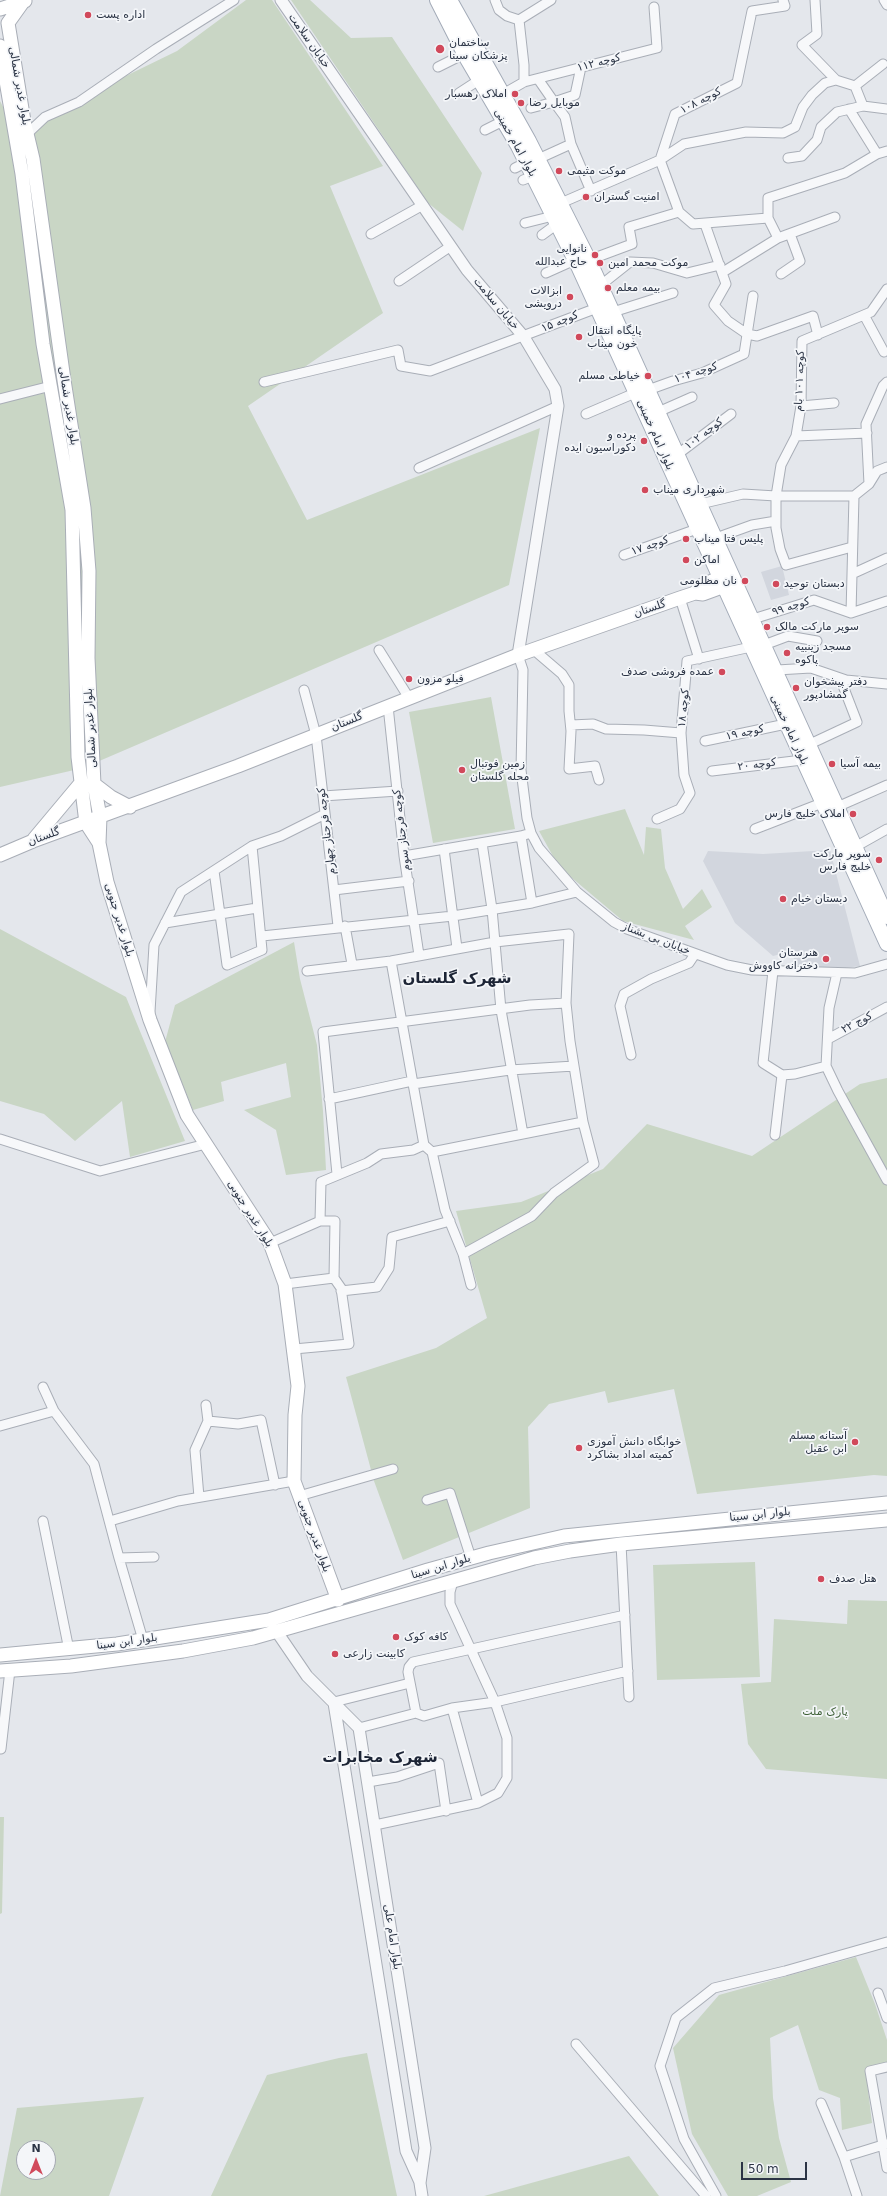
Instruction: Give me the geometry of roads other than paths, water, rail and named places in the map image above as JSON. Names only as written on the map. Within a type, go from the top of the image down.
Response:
[{"type":"main road","name":"بلوار امام خمینی","points":[[437,0],[464,54],[527,163],[547,189],[561,203],[582,260],[597,308],[642,391],[658,412],[716,538],[727,580],[757,646],[786,724],[802,760],[829,808],[856,847],[885,908]]},
{"type":"main road","name":"بلوار امام خمینی","points":[[450,0],[503,94],[527,163],[528,178],[547,189],[555,220],[601,285],[698,529],[727,580],[753,619],[757,646],[777,670],[810,744],[829,808],[887,944]]},
{"type":"main road","name":"بلوار غدیر شمالی","points":[[26,1],[8,23],[27,134],[33,159],[86,526],[89,620],[88,658],[94,784],[100,817]]},
{"type":"main road","points":[[0,9],[26,1]]},
{"type":"main road","name":"بلوار غدیر شمالی","points":[[0,46],[22,174],[34,276],[72,510],[80,784],[86,822]]},
{"type":"main road","name":"گلستان","points":[[0,855],[33,841],[130,806],[316,735],[518,655],[695,593],[700,586],[727,580]]},
{"type":"main road","points":[[33,841],[58,813],[80,784]]},
{"type":"main road","points":[[94,784],[111,797],[130,806]]},
{"type":"main road","name":"بلوار غدیر جنوبی","points":[[100,817],[99,843],[107,882],[150,1020],[187,1114],[270,1243],[285,1284],[298,1386],[295,1415],[294,1481],[338,1600]]},
{"type":"main road","name":"بلوار غدیر جنوبی","points":[[86,822],[99,843]]},
{"type":"main road","name":"بلوار ابن سینا","points":[[0,1655],[69,1650],[269,1620],[471,1558],[564,1536],[887,1503]]},
{"type":"main road","name":"بلوار ابن سینا","points":[[5,1670],[71,1666],[183,1651],[277,1632],[534,1558],[621,1544],[887,1520]]},
{"type":"main road","points":[[269,1620],[277,1632]]},
{"type":"street","points":[[27,134],[45,117],[79,102],[156,49],[234,0]]},
{"type":"street","name":"خیابان سلامت","points":[[281,0],[468,270],[524,337],[555,389],[558,406],[518,655]]},
{"type":"street","points":[[495,0],[500,10],[508,16],[519,20]]},
{"type":"street","points":[[519,20],[550,0]]},
{"type":"street","name":"کوچه ۱۰۸","points":[[660,160],[675,114],[737,83],[752,11],[785,6],[783,0]]},
{"type":"street","points":[[815,0],[817,34],[802,45],[836,80],[855,86]]},
{"type":"street","points":[[884,0],[887,5]]},
{"type":"street","name":"کوچه ۱۱۲","points":[[503,94],[524,82],[657,48],[654,7]]},
{"type":"street","points":[[519,20],[524,65],[524,82]]},
{"type":"street","points":[[438,67],[464,54]]},
{"type":"street","points":[[855,86],[883,64]]},
{"type":"street","points":[[531,108],[574,95],[582,67]]},
{"type":"street","points":[[538,79],[565,117],[571,144],[591,191]]},
{"type":"street","points":[[459,94],[479,80]]},
{"type":"street","points":[[561,203],[660,160],[684,144],[746,132],[783,133],[795,127],[803,107],[812,95],[825,83],[836,80]]},
{"type":"street","points":[[855,86],[863,106]]},
{"type":"street","points":[[788,158],[802,156],[817,140],[822,127],[837,112],[863,106],[887,109]]},
{"type":"street","points":[[849,110],[877,154]]},
{"type":"street","points":[[485,130],[503,121]]},
{"type":"street","points":[[527,163],[571,144]]},
{"type":"street","points":[[778,238],[768,218],[768,198],[846,173],[877,154],[887,152]]},
{"type":"street","points":[[660,160],[679,212],[693,224],[768,218]]},
{"type":"street","points":[[370,234],[423,205]]},
{"type":"street","points":[[546,273],[632,244],[629,226],[679,212]]},
{"type":"street","points":[[601,285],[630,262],[653,263],[687,273],[721,269],[778,238],[835,217]]},
{"type":"street","points":[[525,223],[555,220]]},
{"type":"street","points":[[542,235],[555,220]]},
{"type":"street","points":[[705,224],[726,284],[714,305],[728,321],[748,334],[756,336],[813,316],[818,335]]},
{"type":"street","points":[[781,274],[800,261],[790,234]]},
{"type":"street","points":[[399,281],[451,246]]},
{"type":"street","name":"کوچه ۱۰۱ بام","points":[[852,547],[786,565],[780,549],[776,521],[776,496],[781,465],[796,436],[801,406],[802,341],[871,312],[887,289]]},
{"type":"street","points":[[613,312],[673,293]]},
{"type":"street","points":[[748,334],[753,296]]},
{"type":"street","name":"کوچه ۱۵","points":[[264,382],[398,350],[401,366],[430,371],[524,337],[597,308]]},
{"type":"street","points":[[864,315],[884,352]]},
{"type":"street","name":"کوچه ۱۰۴","points":[[586,414],[642,391],[702,373],[744,354],[748,334]]},
{"type":"street","points":[[869,484],[866,424],[883,386],[887,382]]},
{"type":"street","points":[[0,400],[51,386]]},
{"type":"street","points":[[658,412],[692,397]]},
{"type":"street","points":[[801,406],[834,403]]},
{"type":"street","points":[[418,468],[558,406]]},
{"type":"street","name":"کوچه ۱۰۲","points":[[678,454],[731,414]]},
{"type":"street","points":[[796,436],[867,433]]},
{"type":"street","points":[[700,504],[743,494],[776,496],[854,496],[869,484],[877,470],[887,467]]},
{"type":"street","points":[[854,496],[851,613],[887,601]]},
{"type":"street","points":[[716,538],[752,525],[776,521]]},
{"type":"street","name":"کوچه ۱۷","points":[[624,555],[698,529]]},
{"type":"street","points":[[852,574],[887,558]]},
{"type":"street","points":[[680,598],[699,659]]},
{"type":"street","name":"کوچه ۹۹","points":[[753,619],[814,600],[851,613]]},
{"type":"street","name":"کوچه ۱۸","points":[[571,725],[593,724],[606,729],[681,733],[687,662],[757,646],[788,636],[817,641]]},
{"type":"street","points":[[379,650],[409,698]]},
{"type":"street","points":[[534,650],[562,674],[569,685],[571,725],[568,768],[595,766],[599,780]]},
{"type":"street","name":"خیابان بی بشناز","points":[[518,655],[523,670],[522,787],[531,833],[551,864],[577,892],[614,922],[627,929],[727,965],[752,970],[855,973],[887,964]]},
{"type":"street","points":[[777,670],[811,668],[840,678],[887,684]]},
{"type":"street","points":[[810,744],[857,722],[840,678]]},
{"type":"street","name":"کوچه فرحناز چهارم","points":[[304,690],[316,735],[334,890],[352,964]]},
{"type":"street","name":"کوچه فرحناز سوم","points":[[388,706],[404,856],[419,955]]},
{"type":"street","name":"کوچه ۱۹","points":[[705,741],[786,724]]},
{"type":"street","points":[[656,819],[680,810],[690,793],[684,775],[681,733]]},
{"type":"street","name":"کوچه ۲۰","points":[[712,771],[802,760]]},
{"type":"street","points":[[756,829],[829,808],[887,785]]},
{"type":"street","points":[[323,796],[398,791]]},
{"type":"street","points":[[150,1020],[154,945],[181,892],[252,846],[281,836],[325,814]]},
{"type":"street","points":[[856,847],[887,829]]},
{"type":"street","points":[[404,856],[531,833]]},
{"type":"street","points":[[521,836],[532,903]]},
{"type":"street","points":[[482,843],[492,909],[501,1010],[510,1070],[523,1134]]},
{"type":"street","points":[[214,871],[227,965],[262,950],[262,936],[257,908],[252,846]]},
{"type":"street","points":[[444,849],[457,948]]},
{"type":"street","points":[[334,890],[409,881]]},
{"type":"street","points":[[262,936],[342,926],[453,916],[532,903],[577,892]]},
{"type":"street","points":[[165,923],[257,908]]},
{"type":"street","points":[[307,971],[352,964],[391,961],[495,942],[568,934],[566,1003],[574,1066],[584,1122],[594,1164],[554,1193],[532,1216],[463,1254]]},
{"type":"street","points":[[631,1055],[620,1006],[624,994],[651,979],[689,963],[695,954]]},
{"type":"street","points":[[391,961],[424,1145],[432,1152],[445,1210],[463,1254],[471,1285]]},
{"type":"street","points":[[773,971],[763,1063],[782,1075],[795,1074],[826,1066]]},
{"type":"street","points":[[838,973],[829,1008],[826,1066],[838,1091],[887,1180]]},
{"type":"street","points":[[337,1174],[323,1032],[566,1003]]},
{"type":"street","name":"کوچ ۲۲","points":[[828,1039],[887,1007]]},
{"type":"street","points":[[329,1099],[412,1083],[510,1070],[574,1066]]},
{"type":"street","points":[[775,1135],[782,1075]]},
{"type":"street","points":[[432,1152],[584,1122]]},
{"type":"street","points":[[0,1139],[100,1171],[206,1144]]},
{"type":"street","points":[[320,1220],[321,1182],[337,1174],[367,1163],[381,1154],[413,1150],[424,1145]]},
{"type":"street","points":[[270,1243],[320,1220],[335,1221],[334,1278],[341,1291],[349,1344],[294,1349]]},
{"type":"street","points":[[341,1291],[377,1286],[389,1268],[392,1237],[450,1221]]},
{"type":"street","points":[[285,1284],[334,1278]]},
{"type":"street","points":[[43,1387],[54,1411],[94,1464],[143,1640]]},
{"type":"street","points":[[199,1497],[195,1450],[208,1421],[206,1405]]},
{"type":"street","points":[[0,1426],[54,1411]]},
{"type":"street","points":[[208,1421],[238,1424],[261,1420],[275,1485]]},
{"type":"street","points":[[299,1496],[393,1469]]},
{"type":"street","points":[[110,1521],[162,1505],[199,1497],[294,1481]]},
{"type":"street","points":[[426,1500],[450,1493],[471,1558]]},
{"type":"street","points":[[43,1521],[69,1650]]},
{"type":"street","points":[[621,1544],[629,1697]]},
{"type":"street","points":[[119,1558],[154,1556]]},
{"type":"street","points":[[375,1825],[478,1803],[498,1793],[507,1778],[507,1738],[495,1702],[450,1604],[452,1581]]},
{"type":"street","points":[[416,1713],[410,1683],[409,1667],[413,1662],[625,1615]]},
{"type":"street","points":[[277,1632],[307,1676],[359,1728],[416,1713],[424,1716],[452,1708],[495,1702],[628,1671]]},
{"type":"street","points":[[1,1749],[5,1670]]},
{"type":"street","points":[[334,1702],[410,1683]]},
{"type":"street","name":"بلوار امام علی","points":[[334,1702],[406,2151],[420,2183],[422,2196]]},
{"type":"street","points":[[452,1708],[478,1803]]},
{"type":"street","name":"بلوار امام علی","points":[[359,1728],[426,2148],[420,2183]]},
{"type":"street","points":[[368,1782],[397,1777],[439,1763],[446,1811]]},
{"type":"street","points":[[716,2196],[684,2139],[660,2066],[676,2018],[714,1988],[785,1971],[887,1942]]},
{"type":"street","points":[[878,1993],[887,2018]]},
{"type":"street","points":[[576,2044],[706,2196]]},
{"type":"street","points":[[887,2067],[870,2071],[887,2168]]},
{"type":"street","points":[[821,2103],[844,2157],[857,2196]]},
{"type":"street","points":[[844,2157],[884,2145]]},
{"type":"place","name":"اداره پست","points":[[88,15]]},
{"type":"place","name":"ساختمان پزشکان سینا","points":[[440,49]]},
{"type":"place","name":"املاک رهسبار","points":[[515,94]]},
{"type":"place","name":"موبایل رضا","points":[[521,103]]},
{"type":"place","name":"موکت مثیمی","points":[[559,171]]},
{"type":"place","name":"امنیت گستران","points":[[586,197]]},
{"type":"place","name":"نانوایی حاج عبدالله","points":[[595,255]]},
{"type":"place","name":"موکت محمد امین","points":[[600,263]]},
{"type":"place","name":"بیمه معلم","points":[[608,288]]},
{"type":"place","name":"ابزالات درویشی","points":[[570,297]]},
{"type":"place","name":"پایگاه انتقال خون میناب","points":[[579,337]]},
{"type":"place","name":"خیاطی مسلم","points":[[648,376]]},
{"type":"place","name":"پرده و دکوراسیون ایده","points":[[644,441]]},
{"type":"place","name":"شهرداری میناب","points":[[645,490]]},
{"type":"place","name":"پلیس فتا میناب","points":[[686,539]]},
{"type":"place","name":"اماکن","points":[[686,560]]},
{"type":"place","name":"نان مظلومی","points":[[745,581]]},
{"type":"place","name":"دبستان توحید","points":[[776,584]]},
{"type":"place","name":"سوپر مارکت مالک","points":[[767,627]]},
{"type":"place","name":"مسجد زینبیه پاکوه","points":[[787,653]]},
{"type":"place","name":"عمده فروشی صدف","points":[[722,672]]},
{"type":"place","name":"فیلو مزون","points":[[409,679]]},
{"type":"place","name":"دفتر پیشخوان گمشادپور","points":[[796,688]]},
{"type":"place","name":"بیمه آسیا","points":[[832,764]]},
{"type":"place","name":"زمین فوتبال محله گلستان","points":[[462,770]]},
{"type":"place","name":"املاک خلیج فارس","points":[[853,814]]},
{"type":"place","name":"سوپر مارکت خلیج فارس","points":[[879,860]]},
{"type":"place","name":"دبستان خیام","points":[[783,899]]},
{"type":"place","name":"هنرستان دخترانه کاووش","points":[[826,959]]},
{"type":"place","name":"آستانه مسلم ابن عقیل","points":[[855,1442]]},
{"type":"place","name":"خوابگاه دانش آموزی کمیته امداد بشاکرد","points":[[579,1448]]},
{"type":"place","name":"هتل صدف","points":[[821,1579]]},
{"type":"place","name":"کافه کوک","points":[[396,1637]]},
{"type":"place","name":"کابینت زارعی","points":[[335,1654]]},
{"type":"district","name":"شهرک گلستان","points":[[457,979]]},
{"type":"district","name":"شهرک مخابرات","points":[[380,1758]]},
{"type":"park label","name":"پارک ملت","points":[[825,1712]]}]
